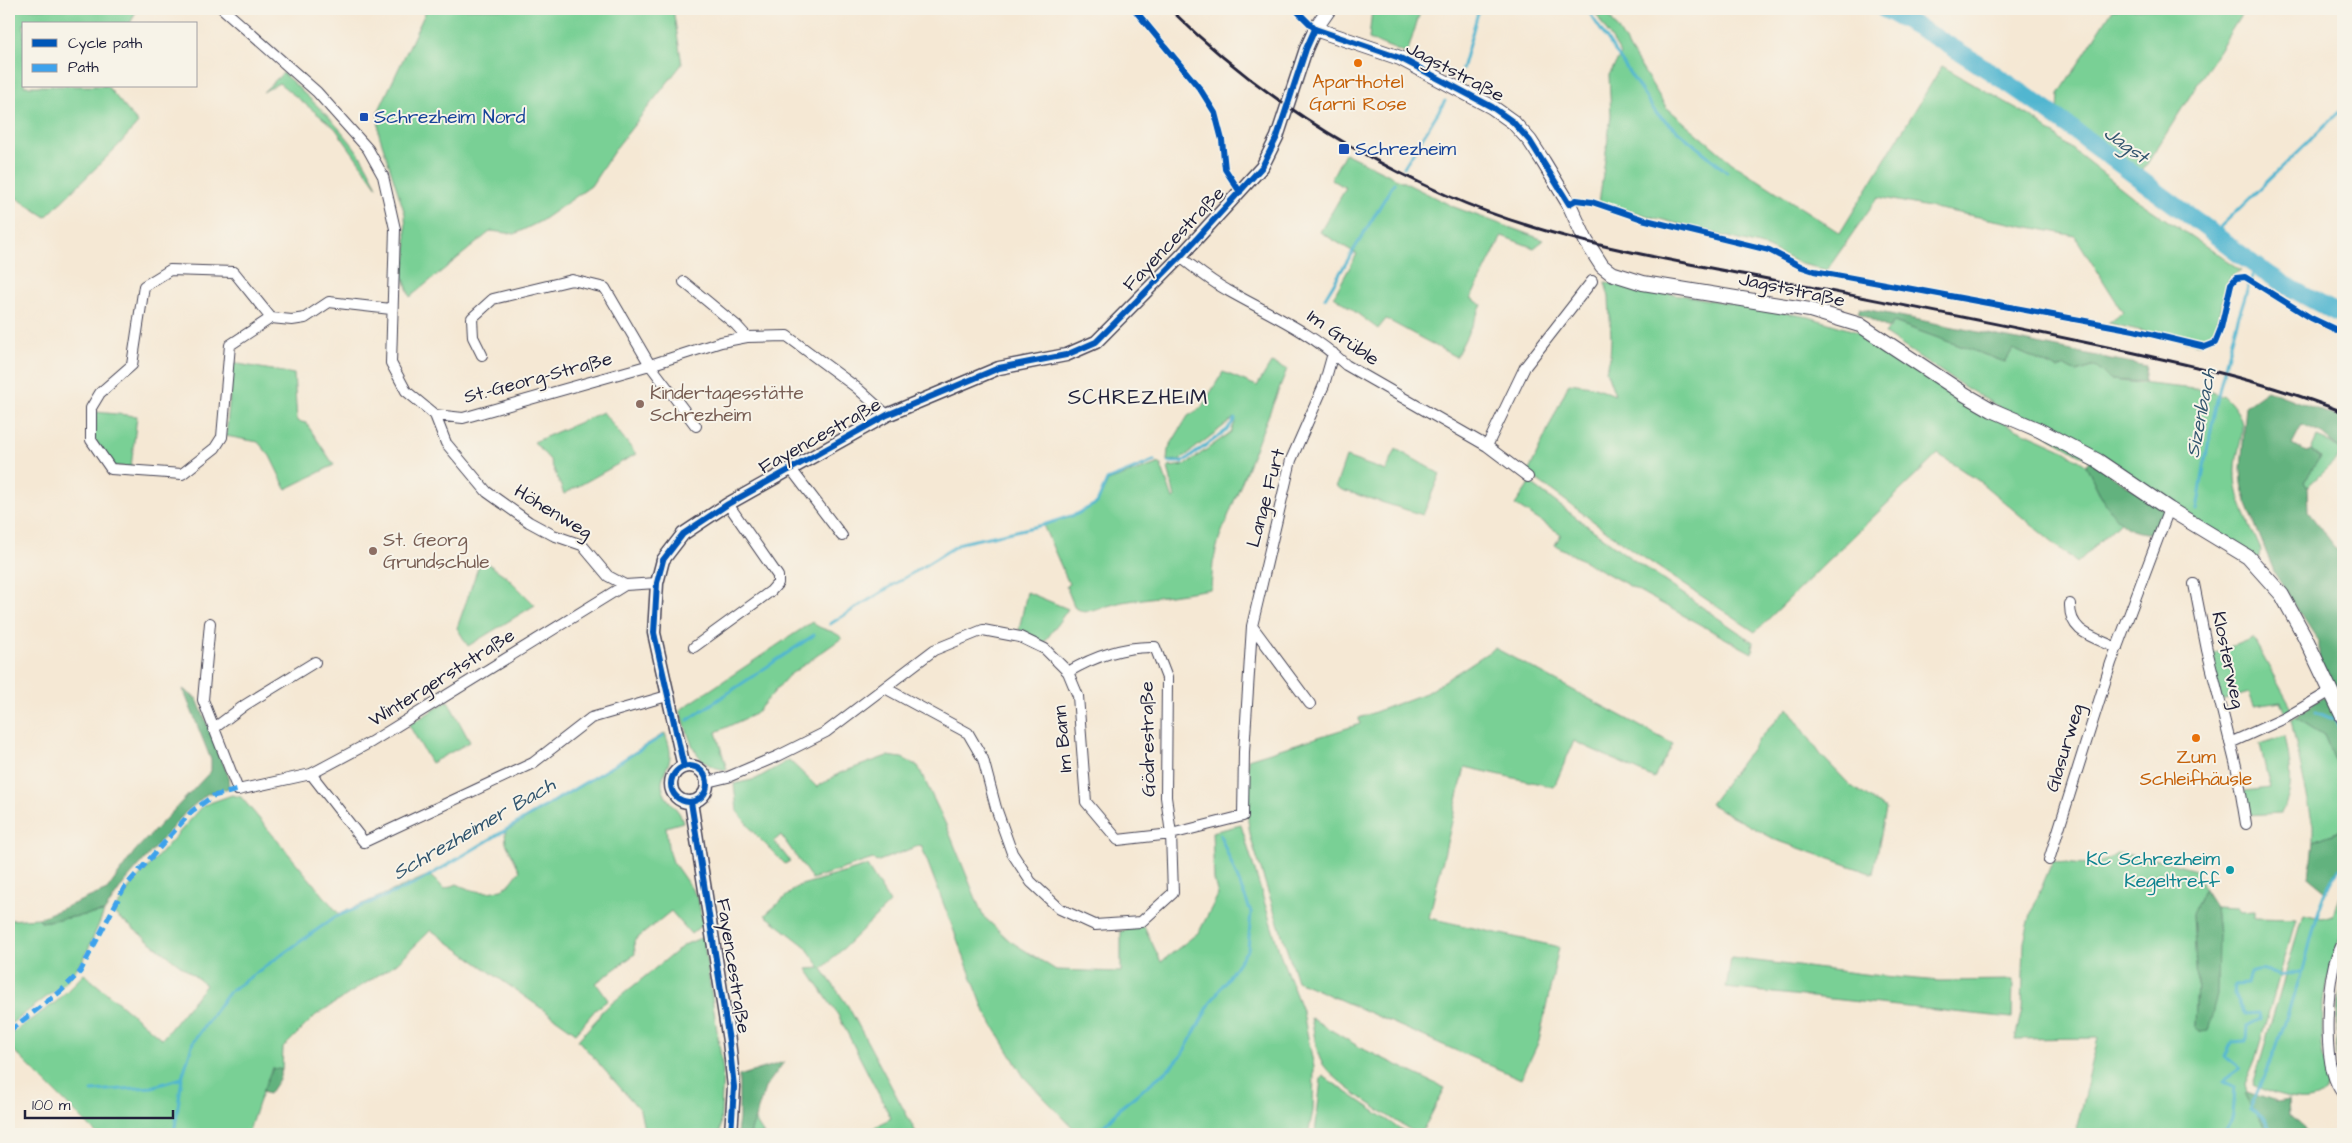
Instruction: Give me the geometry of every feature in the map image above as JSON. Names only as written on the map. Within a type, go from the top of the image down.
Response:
[{"type":"main road","name":"Fayencestraße","points":[[1315,28],[1329,9]]},
{"type":"main road","name":"Jagststraße","points":[[1315,28],[1400,58],[1492,107],[1513,122],[1530,141],[1543,161],[1568,204],[1586,241],[1602,266],[1611,273],[1643,282],[1810,310],[1860,325],[1966,395],[1992,410],[2039,430],[2098,462],[2169,509],[2248,557],[2282,595],[2305,637],[2343,717]]},
{"type":"street","points":[[223,9],[317,92],[368,149],[383,176],[395,228],[391,310],[391,362],[406,390],[435,415]]},
{"type":"street","name":"Fayencestraße","points":[[684,767],[654,633],[656,583],[663,560],[683,534],[728,504],[887,415],[998,368],[1066,354],[1096,342],[1180,257],[1262,166],[1277,137],[1306,48],[1315,28]]},
{"type":"street","name":"Im Grüble","points":[[1180,257],[1225,289],[1296,326],[1346,365],[1486,446],[1528,477]]},
{"type":"street","points":[[271,318],[234,272],[170,270],[144,286],[132,365],[100,393],[91,408],[90,440],[111,469],[182,474],[215,448],[222,437],[230,345],[271,318],[292,320],[305,318],[328,302],[391,310]]},
{"type":"street","points":[[482,355],[473,337],[472,318],[493,299],[572,280],[605,288],[650,365],[696,426]]},
{"type":"street","points":[[1486,446],[1525,367],[1592,281]]},
{"type":"street","points":[[684,282],[736,325],[746,337]]},
{"type":"street","name":"St.-Georg-Straße","points":[[435,415],[463,418],[650,365],[721,342],[746,337],[786,336],[857,388],[887,415]]},
{"type":"street","name":"Lange Furt","points":[[1243,816],[1244,752],[1252,626],[1291,460],[1324,386],[1333,353]]},
{"type":"street","name":"Höhenweg","points":[[435,415],[446,443],[487,492],[528,522],[553,535],[582,545],[608,576],[625,585]]},
{"type":"street","points":[[791,469],[842,536]]},
{"type":"street","points":[[694,647],[771,591],[778,583],[778,576],[728,504]]},
{"type":"street","name":"Glasurweg","points":[[2049,860],[2089,728],[2169,509]]},
{"type":"street","name":"Wintergerststraße","points":[[213,729],[238,790],[311,774],[371,742],[443,699],[625,585],[656,583]]},
{"type":"street","name":"Klosterweg","points":[[2194,584],[2230,743],[2246,824]]},
{"type":"street","points":[[2070,604],[2069,616],[2078,628],[2117,648]]},
{"type":"street","points":[[210,623],[203,700],[213,729],[244,705],[315,662]]},
{"type":"street","points":[[1252,626],[1310,704]]},
{"type":"street","name":"Im Bann","points":[[707,782],[728,777],[778,756],[826,732],[934,650],[983,630],[1020,637],[1045,649],[1068,672],[1078,696],[1086,802],[1118,840],[1171,834],[1243,816]]},
{"type":"street","name":"Gödrestraße","points":[[1068,672],[1088,660],[1120,649],[1136,646],[1155,648],[1167,678],[1166,797],[1171,834]]},
{"type":"street","points":[[886,688],[968,733],[983,759],[996,808],[1012,853],[1032,882],[1060,909],[1095,925],[1141,922],[1173,893],[1171,834]]},
{"type":"street","name":"Klosterweg","points":[[2230,743],[2285,718],[2331,691]]},
{"type":"street","points":[[311,774],[364,842],[533,763],[591,718],[667,696]]},
{"type":"street","points":[[684,767],[699,769],[707,782],[707,788],[702,798],[692,802],[680,800],[673,791],[672,780],[678,770],[684,767]]},
{"type":"street","name":"Fayencestraße","points":[[692,802],[729,1041],[734,1087],[731,1134]]},
{"type":"street","points":[[2343,942],[2334,963],[2328,1001],[2328,1044],[2333,1073],[2343,1094]]},
{"type":"green space","points":[[9,9],[137,9],[131,22],[22,22],[22,88],[109,88],[138,123],[118,146],[46,217],[15,197],[9,208]]},
{"type":"green space","points":[[427,9],[673,9],[682,64],[616,148],[591,186],[541,221],[515,234],[491,231],[410,297],[403,276],[407,255],[405,214],[379,134],[378,112]]},
{"type":"green space","points":[[1372,9],[1421,9],[1407,54],[1369,39]]},
{"type":"green space","points":[[1593,9],[1605,9],[1666,107],[1732,163],[1840,233],[1942,66],[2030,116],[2137,200],[2241,270],[2231,276],[2227,284],[2212,339],[2199,344],[2108,323],[2123,312],[2075,236],[1878,197],[1827,270],[1801,264],[1766,247],[1599,203],[1611,116],[1609,75],[1621,54]]},
{"type":"green space","points":[[2113,9],[2245,9],[2140,175],[2058,113],[2059,94]]},
{"type":"green space","points":[[283,73],[324,112],[348,140],[369,170],[377,187],[335,128],[279,83],[263,92]]},
{"type":"green space","points":[[1345,153],[1454,207],[1544,240],[1534,248],[1502,236],[1471,298],[1482,305],[1456,357],[1386,319],[1378,329],[1334,296],[1357,254],[1320,232],[1346,188],[1331,179]]},
{"type":"green space","points":[[1605,282],[1809,317],[1858,332],[1899,356],[1955,397],[1986,415],[2060,448],[2086,465],[2101,497],[2121,521],[2077,563],[1979,481],[1938,454],[1755,632],[1631,549],[1528,473],[1569,383],[1592,386],[1615,395],[1606,370],[1610,358],[1611,338],[1609,297]]},
{"type":"green space","points":[[1860,308],[2146,366],[2144,382],[2110,380],[2096,366],[2076,372],[2065,366],[2058,369],[2013,349],[2005,362],[1894,322],[1888,328],[1858,313]]},
{"type":"green space","points":[[1894,322],[2005,362],[2013,349],[2058,369],[2065,366],[2076,372],[2096,366],[2111,380],[2213,391],[2219,397],[2223,395],[2234,406],[2240,416],[2242,434],[2236,464],[2237,486],[2245,514],[2261,550],[2260,557],[2257,558],[1963,386],[1885,334]]},
{"type":"green space","points":[[233,363],[294,374],[297,421],[306,423],[334,465],[286,489],[270,456],[258,442],[226,436]]},
{"type":"green space","points":[[1271,363],[1287,369],[1219,539],[1213,563],[1211,589],[1122,602],[1085,612],[1075,608],[1066,586],[1069,584],[1043,525],[1071,517],[1097,503],[1108,481],[1160,463],[1173,499],[1175,498],[1168,467],[1185,465],[1231,432],[1236,420],[1234,418],[1180,460],[1167,461],[1168,449],[1188,416],[1201,408],[1223,372],[1257,386]]},
{"type":"green space","points":[[2267,390],[2343,419],[2343,452],[2322,434],[2302,425],[2292,444],[2306,452],[2311,450],[2320,457],[2304,482],[2307,487],[2308,512],[2343,557],[2343,710],[2319,659],[2319,642],[2275,574],[2246,502],[2241,469],[2246,405]]},
{"type":"green space","points":[[96,412],[137,416],[131,467],[113,466],[94,439]]},
{"type":"green space","points":[[603,412],[636,454],[564,494],[550,460],[534,442]]},
{"type":"green space","points":[[2317,437],[2331,443],[2342,454],[2307,487],[2304,482],[2320,457],[2311,450]]},
{"type":"green space","points":[[1396,449],[1440,474],[1423,515],[1342,490],[1336,486],[1346,457],[1386,471]]},
{"type":"green space","points":[[2090,461],[2165,510],[2156,534],[2132,530],[2124,526],[2117,519],[2104,502],[2086,465]]},
{"type":"green space","points":[[1530,483],[1625,554],[1753,642],[1752,653],[1555,545],[1561,534],[1515,505]]},
{"type":"green space","points":[[481,559],[507,577],[535,605],[468,646],[457,628]]},
{"type":"green space","points":[[1027,592],[1068,609],[1044,643],[1019,630]]},
{"type":"green space","points":[[812,622],[842,638],[788,676],[755,714],[716,732],[727,770],[706,763],[690,741],[680,710]]},
{"type":"green space","points":[[2253,638],[2292,709],[2286,713],[2281,702],[2254,706],[2249,693],[2221,701],[2210,655]]},
{"type":"green space","points":[[1495,648],[1673,744],[1654,778],[1574,741],[1554,787],[1465,767],[1429,918],[1559,947],[1539,1041],[1521,1079],[1297,981],[1251,839],[1248,821],[1248,759],[1360,724],[1359,718],[1426,693]]},
{"type":"green space","points":[[183,689],[197,699],[228,775],[229,788],[207,794],[185,813],[124,883],[104,912],[41,922],[39,918],[107,890],[135,851],[211,771],[211,760]]},
{"type":"green space","points":[[2331,691],[2343,717],[2343,779],[2324,735],[2295,717]]},
{"type":"green space","points":[[448,701],[470,742],[431,763],[409,725]]},
{"type":"green space","points":[[1788,708],[1821,755],[1851,786],[1886,809],[1873,874],[1776,840],[1710,804],[1758,740]]},
{"type":"green space","points":[[2295,717],[2324,735],[2343,779],[2343,830],[2313,841],[2313,825],[2291,720]]},
{"type":"green space","points":[[665,733],[670,756],[663,778],[663,792],[679,812],[683,822],[666,827],[668,847],[673,862],[698,898],[703,924],[691,934],[671,911],[634,941],[635,954],[596,983],[608,1000],[595,1010],[576,1033],[431,930],[397,963],[316,1015],[283,1048],[282,1070],[272,1068],[248,1134],[97,1134],[9,1046],[9,1035],[56,1002],[84,974],[162,1039],[206,985],[113,913],[130,887],[204,805],[232,795],[241,797],[339,914],[429,875],[445,889],[457,884],[476,891],[495,891],[509,885],[520,871],[506,843],[505,832]]},
{"type":"green space","points":[[2285,736],[2290,775],[2289,794],[2286,804],[2281,813],[2247,815],[2245,791],[2270,788],[2260,744]]},
{"type":"green space","points":[[887,756],[902,758],[918,766],[947,827],[983,916],[1010,941],[1056,970],[1121,972],[1121,931],[1144,926],[1161,962],[1199,932],[1218,895],[1214,880],[1212,832],[1241,825],[1281,957],[1303,1013],[1314,1067],[1313,1111],[1308,1134],[1079,1134],[1024,1077],[985,1012],[921,845],[876,862],[873,859],[812,879],[781,835],[774,841],[790,861],[785,864],[755,834],[737,811],[734,784],[756,779],[789,760],[817,787],[840,773]]},
{"type":"green space","points":[[2343,830],[2343,866],[2336,872],[2326,891],[2309,877],[2313,841]]},
{"type":"green space","points":[[2118,853],[2155,859],[2196,870],[2204,890],[2193,915],[2197,982],[2195,1027],[2218,935],[2215,907],[2237,908],[2240,912],[2255,911],[2255,918],[2296,919],[2255,1060],[2245,1084],[2247,1092],[2245,1095],[2252,1109],[2273,1134],[2075,1134],[2098,1038],[2015,1039],[2022,1009],[2024,941],[2032,910],[2053,860],[2070,864],[2087,864],[2103,861]]},
{"type":"green space","points":[[867,866],[890,903],[822,969],[848,1006],[917,1134],[863,1134],[891,1118],[838,1015],[807,969],[821,968],[805,946],[765,915],[798,886]]},
{"type":"green space","points":[[2343,885],[2343,929],[2331,964],[2323,1001],[2322,1045],[2329,1081],[2324,1092],[2317,1097],[2309,1099],[2289,1098],[2269,1092],[2253,1085],[2303,914],[2321,918],[2333,915]]},
{"type":"green space","points":[[2204,890],[2215,907],[2218,935],[2217,995],[2208,1031],[2201,1032],[2195,1027],[2197,982],[2193,914]]},
{"type":"green space","points":[[104,912],[84,959],[64,984],[9,1025],[9,920],[39,918],[41,922]]},
{"type":"green space","points":[[703,937],[723,1071],[720,1134],[645,1134],[640,1110],[578,1040],[601,1012],[684,945]]},
{"type":"green space","points":[[1731,958],[1940,981],[2013,980],[2012,1018],[1726,988]]},
{"type":"green space","points":[[2343,983],[2343,1058],[2336,1058],[2339,996]]},
{"type":"green space","points":[[1311,1018],[1361,1048],[1445,1088],[1421,1134],[1417,1134],[1364,1100],[1326,1068],[1318,1054]]},
{"type":"green space","points":[[784,1062],[765,1088],[750,1134],[737,1134],[739,1076]]},
{"type":"green space","points":[[273,1068],[282,1070],[279,1079],[269,1094],[262,1092]]},
{"type":"green space","points":[[1323,1076],[1408,1134],[1315,1134],[1321,1079]]},
{"type":"green space","points":[[2247,1092],[2276,1102],[2288,1100],[2289,1115],[2310,1134],[2273,1134],[2252,1109],[2245,1095]]},
{"type":"green space","points":[[754,1119],[764,1134],[750,1134]]},
{"type":"waterway","name":"Schrezheimer Bach","points":[[1462,69],[1479,9]]},
{"type":"waterway","points":[[1587,9],[1656,113],[1727,172]]},
{"type":"waterway","name":"Jagst","points":[[1884,9],[1923,30],[1999,77],[2036,102],[2258,267],[2289,287],[2343,316]]},
{"type":"waterway","name":"Schrezheimer Bach","points":[[1404,167],[1445,101]]},
{"type":"waterway","points":[[2214,233],[2343,108]]},
{"type":"waterway","name":"Schrezheimer Bach","points":[[1325,298],[1394,183]]},
{"type":"waterway","name":"Sizenbach","points":[[2197,510],[2220,386],[2236,325],[2256,265]]},
{"type":"waterway","name":"Schrezheimer Bach","points":[[1168,462],[1183,462],[1227,430],[1235,419]]},
{"type":"waterway","name":"Schrezheimer Bach","points":[[830,624],[961,543],[1043,525],[1077,514],[1097,503],[1107,480],[1154,461]]},
{"type":"waterway","name":"Schrezheimer Bach","points":[[688,720],[814,635]]},
{"type":"waterway","name":"Sizenbach","points":[[2316,712],[2335,720],[2343,738]]},
{"type":"waterway","name":"Schrezheimer Bach","points":[[174,1134],[182,1078],[193,1042],[229,992],[335,917],[417,883],[663,736]]},
{"type":"waterway","points":[[1097,1134],[1120,1108],[1171,1067],[1182,1055],[1211,1002],[1248,949],[1251,912],[1220,835]]},
{"type":"waterway","name":"Sizenbach","points":[[2217,1134],[2228,1127],[2234,1108],[2235,1087],[2223,1081],[2240,1069],[2225,1057],[2232,1042],[2246,1041],[2247,1026],[2260,1019],[2259,1013],[2245,1014],[2234,995],[2235,985],[2247,984],[2250,972],[2256,970],[2281,975],[2303,971],[2323,899],[2329,885],[2343,866]]},
{"type":"waterway","points":[[2276,1134],[2265,1119],[2250,1109],[2276,1048],[2302,971]]},
{"type":"waterway","points":[[92,1091],[152,1087],[182,1078]]},
{"type":"railway","points":[[1170,9],[1232,65],[1299,114],[1335,137],[1371,158],[1446,195],[1521,224],[1639,254],[1968,318],[2157,358],[2251,381],[2343,412]]},
{"type":"marked path","points":[[9,1031],[61,991],[80,972],[124,888],[192,811],[213,796],[238,790]]},
{"type":"cycle path","points":[[1134,9],[1200,89],[1215,113],[1222,140],[1225,169],[1240,192]]},
{"type":"cycle path","points":[[1295,9],[1315,29],[1400,58],[1492,107],[1513,122],[1530,141],[1569,204],[1576,200],[1592,202],[1642,219],[1769,250],[1814,271],[2134,330],[2205,347],[2215,343],[2221,328],[2231,284],[2236,278],[2245,277],[2311,318],[2343,333]]},
{"type":"cycle path","points":[[684,767],[654,633],[657,583],[663,560],[683,534],[728,504],[887,415],[999,368],[1066,355],[1096,342],[1180,257],[1262,167],[1277,137],[1306,49],[1315,29]]},
{"type":"cycle path","points":[[689,766],[696,767],[702,771],[706,777],[707,784],[706,791],[702,797],[696,801],[689,802],[682,801],[676,797],[672,791],[671,784],[672,777],[676,771],[682,767],[689,766]]},
{"type":"cycle path","points":[[691,802],[729,1041],[734,1087],[731,1134]]},
{"type":"place","name":"Aparthotel Garni Rose","points":[[1358,63]]},
{"type":"place","name":"Schrezheim Nord","points":[[364,117]]},
{"type":"place","name":"Schrezheim","points":[[1344,149]]},
{"type":"place","name":"Kindertagesstätte Schrezheim","points":[[640,404]]},
{"type":"place","name":"St. Georg Grundschule","points":[[373,551]]},
{"type":"place","name":"Zum Schleifhäusle","points":[[2196,738]]},
{"type":"place","name":"KC Schrezheim Kegeltreff","points":[[2230,870]]},
{"type":"district","name":"SCHREZHEIM","points":[[1138,397]]}]
